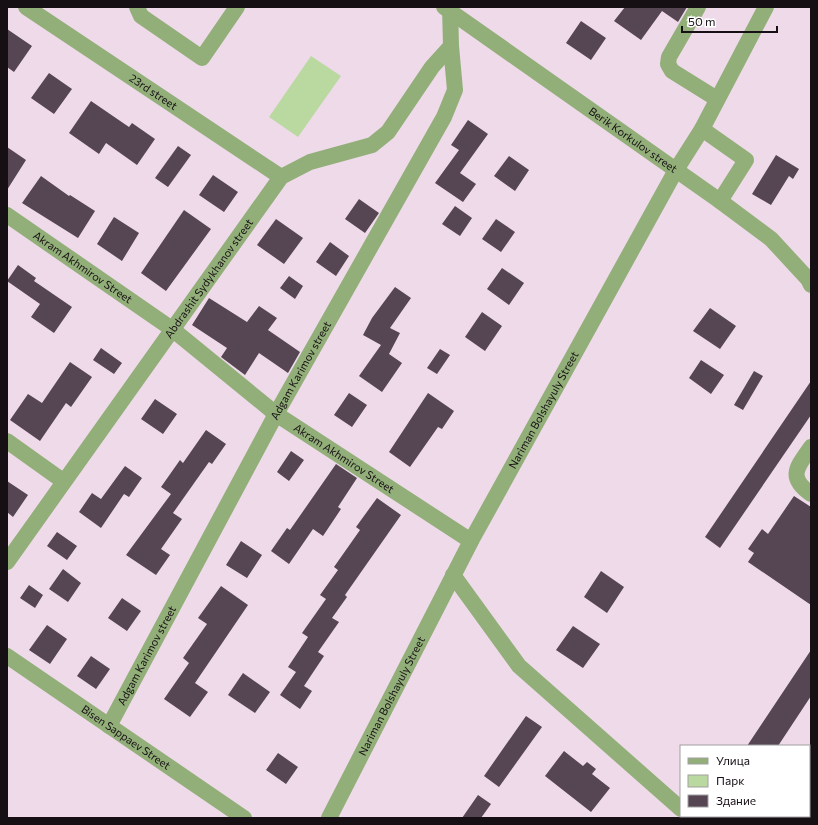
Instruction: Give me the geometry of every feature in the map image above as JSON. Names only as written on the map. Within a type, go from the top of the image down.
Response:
[{"type":"street","name":"23rd street","points":[[26,7],[281,177]]},
{"type":"street","points":[[137,7],[142,16],[202,58],[237,7]]},
{"type":"street","points":[[698,7],[668,57],[668,64],[672,72],[717,99]]},
{"type":"street","name":"Nariman Bolshayuly Street","points":[[329,818],[471,541],[676,170],[702,129],[766,7]]},
{"type":"street","name":"Adgam Karimov street","points":[[109,726],[276,414],[444,117],[455,90],[448,8]]},
{"type":"street","name":"Berik Korkulov street","points":[[448,8],[720,201],[771,239],[808,279],[811,285]]},
{"type":"street","name":"Abdrashit Sydykhanov street","points":[[7,562],[63,481],[281,177],[310,162],[372,145],[388,132],[432,67],[451,46]]},
{"type":"street","points":[[702,129],[746,160],[720,201]]},
{"type":"street","name":"Akram Akhmirov Street","points":[[7,215],[172,329],[276,414],[471,541]]},
{"type":"street","points":[[7,441],[63,481]]},
{"type":"street","points":[[811,447],[797,468],[796,479],[801,486],[811,494]]},
{"type":"street","points":[[453,575],[519,666],[680,808]]},
{"type":"street","name":"Bisen Sappaev Street","points":[[7,656],[244,818]]},
{"type":"green space","points":[[311,56],[341,76],[298,137],[269,117]]},
{"type":"building","points":[[625,7],[687,7],[678,22],[662,11],[641,40],[614,21]]},
{"type":"building","points":[[581,21],[606,38],[591,60],[566,43]]},
{"type":"building","points":[[7,29],[32,46],[14,72],[7,67]]},
{"type":"building","points":[[49,73],[72,89],[54,114],[31,98]]},
{"type":"building","points":[[91,101],[129,127],[132,123],[155,139],[137,165],[106,143],[99,154],[69,133]]},
{"type":"building","points":[[468,120],[488,134],[460,173],[476,184],[463,202],[435,183],[459,150],[451,145]]},
{"type":"building","points":[[178,146],[191,155],[168,187],[155,178]]},
{"type":"building","points":[[7,147],[26,160],[7,190]]},
{"type":"building","points":[[776,155],[799,169],[793,179],[789,176],[771,205],[752,194]]},
{"type":"building","points":[[509,156],[529,170],[515,191],[494,176]]},
{"type":"building","points":[[213,175],[238,192],[224,212],[199,195]]},
{"type":"building","points":[[41,176],[69,196],[70,195],[95,211],[78,238],[22,203]]},
{"type":"building","points":[[359,199],[379,213],[365,233],[345,219]]},
{"type":"building","points":[[455,206],[472,218],[460,236],[442,224]]},
{"type":"building","points":[[184,210],[211,229],[166,291],[141,273]]},
{"type":"building","points":[[114,217],[139,233],[122,261],[97,244]]},
{"type":"building","points":[[276,219],[303,238],[284,264],[257,245]]},
{"type":"building","points":[[496,219],[515,232],[501,252],[482,239]]},
{"type":"building","points":[[330,242],[349,256],[336,276],[316,262]]},
{"type":"building","points":[[18,265],[36,278],[34,281],[72,307],[54,333],[31,317],[40,304],[7,281]]},
{"type":"building","points":[[502,268],[524,283],[509,305],[487,289]]},
{"type":"building","points":[[289,276],[303,286],[295,299],[280,288]]},
{"type":"building","points":[[395,287],[411,298],[390,328],[400,333],[389,354],[402,363],[382,392],[359,376],[381,345],[363,335],[372,318]]},
{"type":"building","points":[[209,298],[247,322],[259,306],[277,318],[268,330],[300,352],[288,373],[259,353],[245,375],[221,357],[227,348],[192,325]]},
{"type":"building","points":[[710,308],[736,326],[720,349],[693,331]]},
{"type":"building","points":[[482,312],[502,326],[485,351],[465,337]]},
{"type":"building","points":[[101,348],[122,363],[114,374],[93,360]]},
{"type":"building","points":[[440,349],[450,355],[437,374],[427,368]]},
{"type":"building","points":[[701,360],[724,375],[711,394],[689,378]]},
{"type":"building","points":[[70,362],[92,377],[71,407],[66,403],[40,441],[10,420],[28,394],[42,403]]},
{"type":"building","points":[[754,371],[763,376],[743,410],[734,405]]},
{"type":"building","points":[[811,381],[811,415],[720,548],[705,537]]},
{"type":"building","points":[[349,393],[367,405],[352,427],[334,415]]},
{"type":"building","points":[[428,393],[454,411],[442,429],[438,427],[410,467],[389,452]]},
{"type":"building","points":[[155,399],[177,414],[163,434],[141,419]]},
{"type":"building","points":[[206,430],[226,444],[212,464],[209,462],[173,513],[182,519],[161,549],[170,555],[156,575],[126,555],[171,494],[161,487],[180,460],[183,463]]},
{"type":"building","points":[[291,451],[304,460],[289,481],[277,472]]},
{"type":"building","points":[[336,464],[357,478],[338,507],[341,509],[323,536],[313,529],[289,564],[271,551],[287,528],[290,530]]},
{"type":"building","points":[[125,466],[142,478],[129,497],[124,494],[101,528],[79,512],[92,493],[101,499]]},
{"type":"building","points":[[7,481],[28,495],[13,517],[7,512]]},
{"type":"building","points":[[794,496],[811,507],[811,605],[748,562],[754,553],[748,549],[762,529],[768,534]]},
{"type":"building","points":[[377,498],[401,515],[345,595],[347,597],[332,618],[339,622],[318,652],[324,656],[304,686],[312,691],[300,709],[280,695],[296,672],[288,667],[308,637],[302,633],[326,599],[320,595],[338,570],[334,567],[360,530],[356,527]]},
{"type":"building","points":[[57,532],[77,546],[67,560],[47,546]]},
{"type":"building","points":[[241,541],[262,555],[247,578],[226,565]]},
{"type":"building","points":[[63,569],[81,583],[68,602],[49,589]]},
{"type":"building","points":[[601,571],[624,587],[607,613],[584,597]]},
{"type":"building","points":[[29,585],[43,595],[35,608],[20,598]]},
{"type":"building","points":[[221,586],[248,605],[195,683],[208,692],[190,717],[164,699],[189,663],[183,658],[207,624],[198,618]]},
{"type":"building","points":[[122,598],[141,611],[127,631],[108,618]]},
{"type":"building","points":[[47,625],[67,639],[50,664],[29,650]]},
{"type":"building","points":[[573,626],[600,644],[583,668],[556,650]]},
{"type":"building","points":[[811,650],[811,696],[779,745],[748,745]]},
{"type":"building","points":[[91,656],[110,669],[96,689],[77,676]]},
{"type":"building","points":[[243,673],[270,692],[255,713],[228,695]]},
{"type":"building","points":[[526,716],[542,727],[499,787],[484,776]]},
{"type":"building","points":[[564,751],[583,766],[587,762],[596,769],[592,774],[610,788],[591,812],[545,776]]},
{"type":"building","points":[[278,753],[298,767],[286,784],[266,770]]},
{"type":"building","points":[[478,795],[491,804],[481,818],[462,818]]}]
